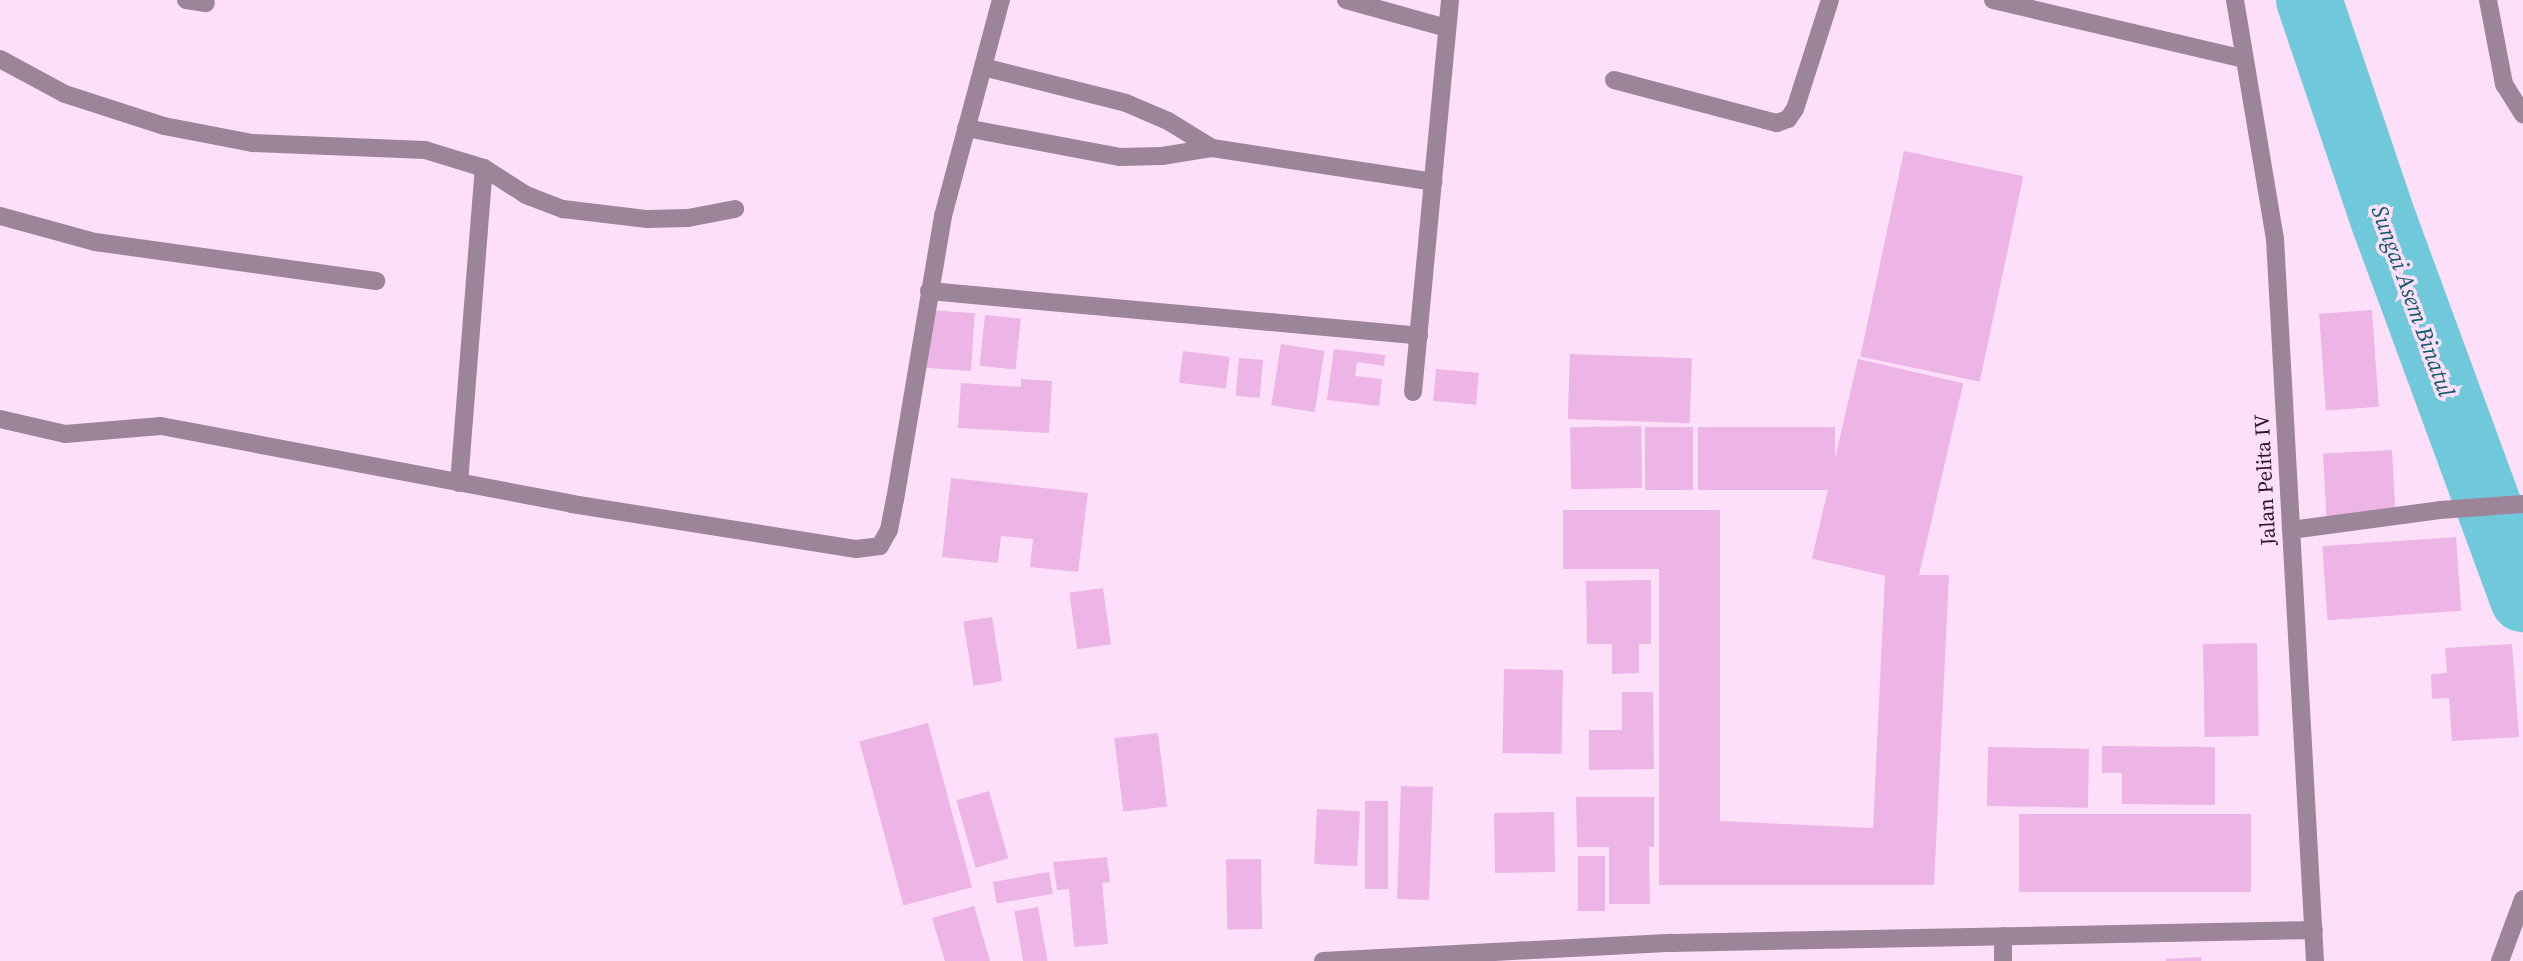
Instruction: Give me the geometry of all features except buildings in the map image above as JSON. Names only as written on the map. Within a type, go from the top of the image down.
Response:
[{"type":"street","points":[[186,0],[206,3]]},
{"type":"street","points":[[0,419],[65,434],[161,426],[458,483],[856,549],[880,545],[889,530],[895,500],[943,216],[1001,0]]},
{"type":"street","points":[[1346,0],[1447,28]]},
{"type":"street","points":[[1413,392],[1450,0]]},
{"type":"street","points":[[1614,80],[1777,123],[1788,119],[1795,109],[1829,0]]},
{"type":"street","points":[[1993,0],[2244,59]]},
{"type":"street","name":"Jalan Pelita IV","points":[[2235,0],[2275,239],[2315,961]]},
{"type":"street","points":[[2488,0],[2504,84],[2523,114]]},
{"type":"street","points":[[0,59],[65,94],[164,126],[252,143],[425,150],[484,168],[526,195],[563,209],[647,219],[688,218],[735,209]]},
{"type":"street","points":[[983,67],[1126,103],[1168,121],[1212,148]]},
{"type":"street","points":[[966,128],[1119,157],[1163,156],[1212,148],[1433,182]]},
{"type":"street","points":[[458,483],[484,168]]},
{"type":"street","points":[[0,216],[95,242],[376,281]]},
{"type":"street","points":[[929,291],[1419,336]]},
{"type":"street","points":[[2291,530],[2440,510],[2523,504]]},
{"type":"street","points":[[2500,961],[2523,900]]},
{"type":"street","points":[[1323,961],[1587,954],[2003,936],[2314,930]]},
{"type":"street","points":[[2003,936],[2003,961]]},
{"type":"waterway","name":"Sungai Asem Binatul","points":[[2309,0],[2385,224],[2523,599]]}]
